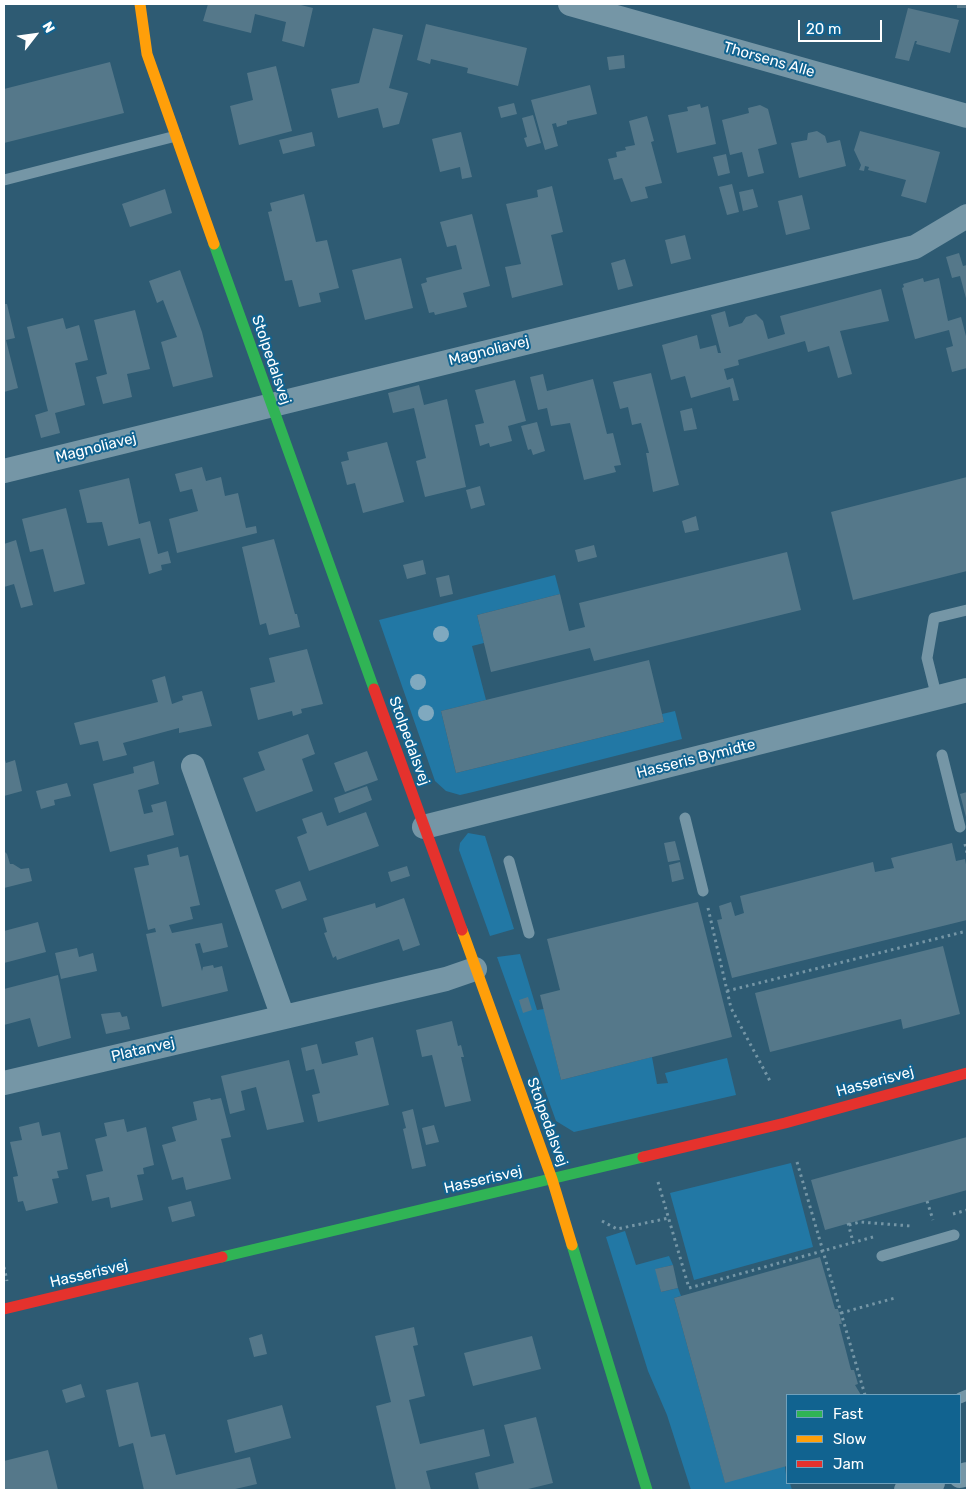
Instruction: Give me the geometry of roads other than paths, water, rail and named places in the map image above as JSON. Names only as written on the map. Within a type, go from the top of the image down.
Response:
[{"type":"street","name":"Stolpedalsvej","points":[[140,4],[147,54],[271,405],[552,1179],[647,1490]]},
{"type":"street","name":"Thorsens Alle","points":[[570,4],[967,116]]},
{"type":"street","name":"Magnoliavej","points":[[4,471],[914,247],[967,216]]},
{"type":"street","name":"Hasseris Bymidte","points":[[424,827],[967,690]]},
{"type":"street","points":[[193,766],[283,1017]]},
{"type":"street","name":"Platanvej","points":[[4,1083],[446,979],[475,969]]},
{"type":"street","name":"Hasserisvej","points":[[4,1309],[786,1122],[967,1073]]},
{"type":"street","points":[[906,1490],[930,1484]]},
{"type":"lane","points":[[4,180],[176,136]]},
{"type":"lane","points":[[937,698],[928,658],[934,618],[967,610]]},
{"type":"lane","points":[[942,755],[960,827]]},
{"type":"lane","points":[[685,818],[703,891]]},
{"type":"lane","points":[[509,861],[529,933]]},
{"type":"lane","points":[[882,1256],[954,1235]]}]
